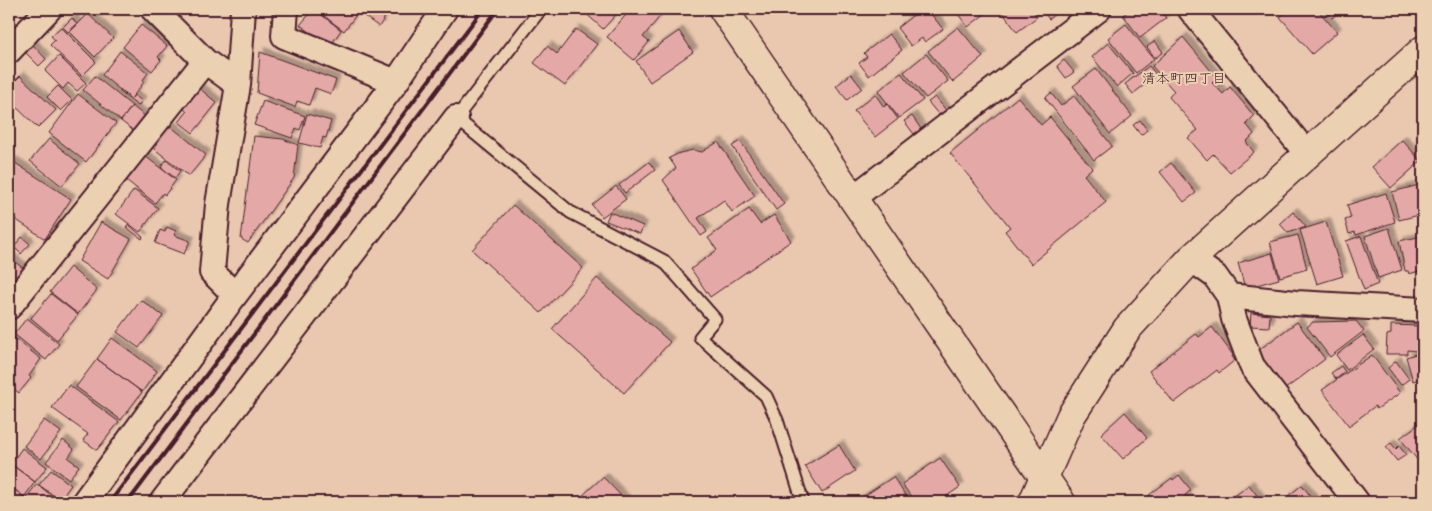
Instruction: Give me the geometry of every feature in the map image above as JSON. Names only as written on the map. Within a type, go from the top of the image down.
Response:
[{"type":"street","points":[[9,52],[49,9]]},
{"type":"street","points":[[153,9],[205,61],[238,85]]},
{"type":"street","points":[[235,295],[212,272],[218,204],[238,85],[242,9]]},
{"type":"street","points":[[286,9],[284,36],[396,82]]},
{"type":"street","points":[[84,502],[235,295],[396,82],[445,9]]},
{"type":"street","points":[[853,198],[1099,9]]},
{"type":"street","points":[[1190,9],[1308,155]]},
{"type":"street","points":[[730,11],[853,198],[1061,502]]},
{"type":"street","points":[[1034,502],[1071,416],[1127,329],[1191,259],[1423,50]]},
{"type":"street","points":[[9,307],[205,61]]},
{"type":"street","points":[[162,502],[456,118]]},
{"type":"street","points":[[1191,259],[1215,276],[1229,296],[1234,319],[1252,366],[1357,502]]},
{"type":"street","points":[[1229,296],[1296,303],[1423,310]]},
{"type":"lane","points":[[541,9],[456,118],[570,212],[664,261],[715,319],[700,337],[766,396],[777,420],[803,502]]},
{"type":"building","points":[[314,9],[341,30],[330,46],[300,25]]},
{"type":"building","points":[[317,9],[348,9],[356,15],[344,31]]},
{"type":"building","points":[[369,9],[383,9],[388,12],[379,27],[364,16]]},
{"type":"building","points":[[581,9],[621,9],[603,29]]},
{"type":"building","points":[[631,9],[654,9],[661,15],[643,37],[649,42],[634,60],[607,37]]},
{"type":"building","points":[[921,9],[927,9],[943,29],[925,42],[922,38],[911,46],[897,28]]},
{"type":"building","points":[[954,9],[991,9],[968,27]]},
{"type":"building","points":[[1000,9],[1032,9],[1037,17],[1017,32]]},
{"type":"building","points":[[1041,9],[1061,9],[1049,19]]},
{"type":"building","points":[[1131,9],[1159,9],[1166,18],[1140,38],[1123,15]]},
{"type":"building","points":[[1290,9],[1317,9],[1337,32],[1312,54],[1280,17]]},
{"type":"building","points":[[1323,9],[1347,9],[1343,12],[1341,10],[1332,18]]},
{"type":"building","points":[[88,14],[113,38],[95,57],[70,32]]},
{"type":"building","points":[[72,18],[77,24],[68,32],[63,27]]},
{"type":"building","points":[[1126,24],[1154,59],[1136,73],[1108,38]]},
{"type":"building","points":[[141,25],[167,46],[158,57],[161,60],[152,71],[123,47]]},
{"type":"building","points":[[61,27],[96,62],[82,76],[50,45],[55,40],[51,36]]},
{"type":"building","points":[[958,27],[983,57],[953,82],[928,51]]},
{"type":"building","points":[[576,29],[597,44],[565,86],[534,63],[547,46],[557,54]]},
{"type":"building","points":[[679,31],[693,52],[650,82],[636,61]]},
{"type":"building","points":[[889,34],[902,50],[869,76],[859,63],[867,57],[864,53]]},
{"type":"building","points":[[1183,37],[1217,78],[1212,83],[1223,94],[1230,87],[1254,116],[1246,124],[1254,134],[1246,142],[1254,152],[1230,172],[1213,154],[1207,160],[1188,138],[1198,130],[1169,97],[1174,91],[1152,66]]},
{"type":"building","points":[[1155,41],[1163,52],[1155,58],[1147,47]]},
{"type":"building","points":[[1108,43],[1133,73],[1117,87],[1092,57]]},
{"type":"building","points":[[32,44],[46,59],[39,66],[25,52]]},
{"type":"building","points":[[120,51],[148,73],[142,81],[144,82],[131,99],[102,75]]},
{"type":"building","points":[[260,52],[336,80],[331,94],[315,88],[309,105],[297,101],[295,107],[257,93]]},
{"type":"building","points":[[926,54],[948,81],[926,98],[904,72]]},
{"type":"building","points":[[59,56],[86,83],[77,91],[68,83],[63,89],[45,71]]},
{"type":"building","points":[[1064,60],[1074,72],[1066,78],[1057,66]]},
{"type":"building","points":[[1149,66],[1156,75],[1133,94],[1125,84]]},
{"type":"building","points":[[1096,69],[1132,116],[1110,134],[1073,86]]},
{"type":"building","points":[[901,73],[923,100],[899,118],[878,91]]},
{"type":"building","points":[[851,74],[862,88],[847,100],[836,86]]},
{"type":"building","points":[[20,76],[56,110],[38,128],[9,100],[9,87]]},
{"type":"building","points":[[95,76],[132,106],[121,121],[83,90]]},
{"type":"building","points":[[58,86],[72,100],[61,111],[47,97]]},
{"type":"building","points":[[199,88],[217,103],[193,133],[179,122],[187,112],[183,108]]},
{"type":"building","points":[[121,90],[131,99],[134,95],[142,101],[138,106],[120,92]]},
{"type":"building","points":[[1051,93],[1061,106],[1074,96],[1112,146],[1094,160],[1045,98]]},
{"type":"building","points":[[78,94],[116,123],[86,162],[49,133]]},
{"type":"building","points":[[875,94],[884,107],[887,104],[898,119],[875,137],[854,111]]},
{"type":"building","points":[[935,97],[946,110],[939,115],[928,102]]},
{"type":"building","points":[[1018,97],[1041,125],[1050,117],[1092,168],[1084,175],[1106,202],[1031,264],[1005,231],[1010,227],[950,153]]},
{"type":"building","points":[[263,101],[305,116],[300,130],[296,128],[292,138],[254,125]]},
{"type":"building","points":[[132,106],[146,117],[135,132],[121,121]]},
{"type":"building","points":[[307,114],[331,121],[326,138],[323,137],[320,148],[299,143]]},
{"type":"building","points":[[912,116],[921,129],[914,134],[904,121]]},
{"type":"building","points":[[1140,120],[1147,130],[1141,135],[1133,125]]},
{"type":"building","points":[[169,125],[206,155],[189,176],[152,147]]},
{"type":"building","points":[[254,136],[283,139],[298,145],[294,178],[248,243],[241,239]]},
{"type":"building","points":[[49,139],[80,164],[62,186],[30,161]]},
{"type":"building","points":[[1402,140],[1421,161],[1391,188],[1372,167]]},
{"type":"building","points":[[740,141],[784,204],[776,210],[732,146]]},
{"type":"building","points":[[718,142],[755,196],[732,212],[724,200],[698,218],[707,232],[701,236],[663,180],[676,168],[669,158],[693,150],[702,152]]},
{"type":"building","points":[[145,156],[176,180],[165,195],[163,193],[155,203],[126,180]]},
{"type":"building","points":[[166,160],[180,171],[175,178],[161,167]]},
{"type":"building","points":[[12,161],[71,199],[45,239],[9,215],[9,166]]},
{"type":"building","points":[[649,162],[655,170],[625,193],[619,185]]},
{"type":"building","points":[[1171,163],[1196,193],[1184,202],[1160,172]]},
{"type":"building","points":[[1423,184],[1423,214],[1399,220],[1392,192]]},
{"type":"building","points":[[616,186],[626,199],[602,217],[592,205]]},
{"type":"building","points":[[134,190],[158,208],[140,232],[116,214]]},
{"type":"building","points":[[1386,193],[1395,222],[1356,235],[1355,232],[1349,234],[1345,220],[1351,218],[1347,205]]},
{"type":"building","points":[[513,205],[583,268],[541,313],[472,250]]},
{"type":"building","points":[[749,209],[760,224],[774,215],[791,241],[710,297],[691,269],[717,250],[708,238]]},
{"type":"building","points":[[610,212],[643,226],[640,234],[606,221]]},
{"type":"building","points":[[1293,212],[1306,227],[1288,233],[1280,224]]},
{"type":"building","points":[[101,222],[131,239],[108,279],[79,261]]},
{"type":"building","points":[[1326,222],[1343,276],[1317,284],[1300,230]]},
{"type":"building","points":[[128,224],[143,237],[142,239],[126,227]]},
{"type":"building","points":[[167,227],[176,231],[174,235],[190,241],[184,254],[155,243],[160,230],[165,232]]},
{"type":"building","points":[[1389,228],[1402,270],[1378,278],[1365,236]]},
{"type":"building","points":[[1298,235],[1307,269],[1280,277],[1270,242]]},
{"type":"building","points":[[1361,236],[1378,284],[1364,290],[1346,241]]},
{"type":"building","points":[[1423,236],[1423,270],[1409,274],[1408,271],[1405,271],[1399,241]]},
{"type":"building","points":[[22,237],[30,244],[21,254],[14,247]]},
{"type":"building","points":[[1272,253],[1279,279],[1245,288],[1238,263]]},
{"type":"building","points":[[10,258],[24,269],[9,288],[9,260]]},
{"type":"building","points":[[70,267],[97,290],[78,314],[50,292]]},
{"type":"building","points":[[597,278],[670,342],[624,393],[552,329]]},
{"type":"building","points":[[51,294],[78,315],[57,340],[31,318]]},
{"type":"building","points":[[141,300],[163,316],[139,348],[117,332]]},
{"type":"building","points":[[1251,313],[1270,315],[1269,327],[1250,326]]},
{"type":"building","points":[[27,318],[59,344],[46,360],[14,334]]},
{"type":"building","points":[[1356,321],[1364,331],[1330,357],[1307,327],[1313,322]]},
{"type":"building","points":[[1297,322],[1325,359],[1284,390],[1256,352]]},
{"type":"building","points":[[1391,325],[1418,326],[1417,351],[1407,350],[1407,354],[1386,354],[1387,335],[1391,334]]},
{"type":"building","points":[[1212,327],[1235,360],[1219,373],[1217,370],[1174,403],[1149,371],[1196,334],[1199,337]]},
{"type":"building","points":[[10,335],[41,359],[29,376],[31,378],[19,393],[9,385]]},
{"type":"building","points":[[1363,335],[1374,349],[1347,370],[1336,355]]},
{"type":"building","points":[[112,338],[157,371],[142,392],[97,359]]},
{"type":"building","points":[[1423,350],[1423,380],[1416,352]]},
{"type":"building","points":[[1416,354],[1423,378],[1413,381],[1406,357]]},
{"type":"building","points":[[1372,355],[1400,393],[1377,409],[1375,406],[1349,426],[1322,390]]},
{"type":"building","points":[[97,359],[142,392],[121,420],[76,387]]},
{"type":"building","points":[[1396,361],[1409,379],[1401,385],[1388,368]]},
{"type":"building","points":[[1341,366],[1345,372],[1336,379],[1331,373]]},
{"type":"building","points":[[69,385],[119,422],[97,450],[83,440],[88,434],[52,408]]},
{"type":"building","points":[[1125,412],[1147,438],[1123,459],[1101,434]]},
{"type":"building","points":[[44,420],[61,432],[41,459],[24,446]]},
{"type":"building","points":[[1423,421],[1423,467],[1400,438]]},
{"type":"building","points":[[63,440],[74,449],[68,458],[79,466],[69,479],[46,462]]},
{"type":"building","points":[[1391,443],[1396,449],[1399,446],[1406,455],[1397,461],[1386,447]]},
{"type":"building","points":[[839,445],[855,471],[822,493],[805,466]]},
{"type":"building","points":[[22,448],[47,467],[35,482],[11,464]]},
{"type":"building","points":[[940,458],[960,487],[938,502],[915,502],[902,484]]},
{"type":"building","points":[[11,464],[35,482],[24,497],[9,485],[9,467]]},
{"type":"building","points":[[51,470],[71,485],[60,500],[39,485]]},
{"type":"building","points":[[1179,475],[1191,490],[1185,495],[1190,502],[1155,502],[1149,495]]},
{"type":"building","points":[[603,477],[627,502],[588,502],[582,496]]},
{"type":"building","points":[[893,477],[910,502],[855,502]]},
{"type":"building","points":[[37,484],[56,499],[54,502],[23,502]]},
{"type":"building","points":[[9,485],[24,497],[21,502],[9,502]]},
{"type":"building","points":[[1249,485],[1262,502],[1227,502]]},
{"type":"building","points":[[1302,485],[1315,502],[1291,502],[1287,497]]},
{"type":"railway","points":[[110,502],[483,9]]},
{"type":"railway","points":[[128,502],[498,9]]},
{"type":"district","name":"清本町四丁目","points":[[1184,77]]}]
